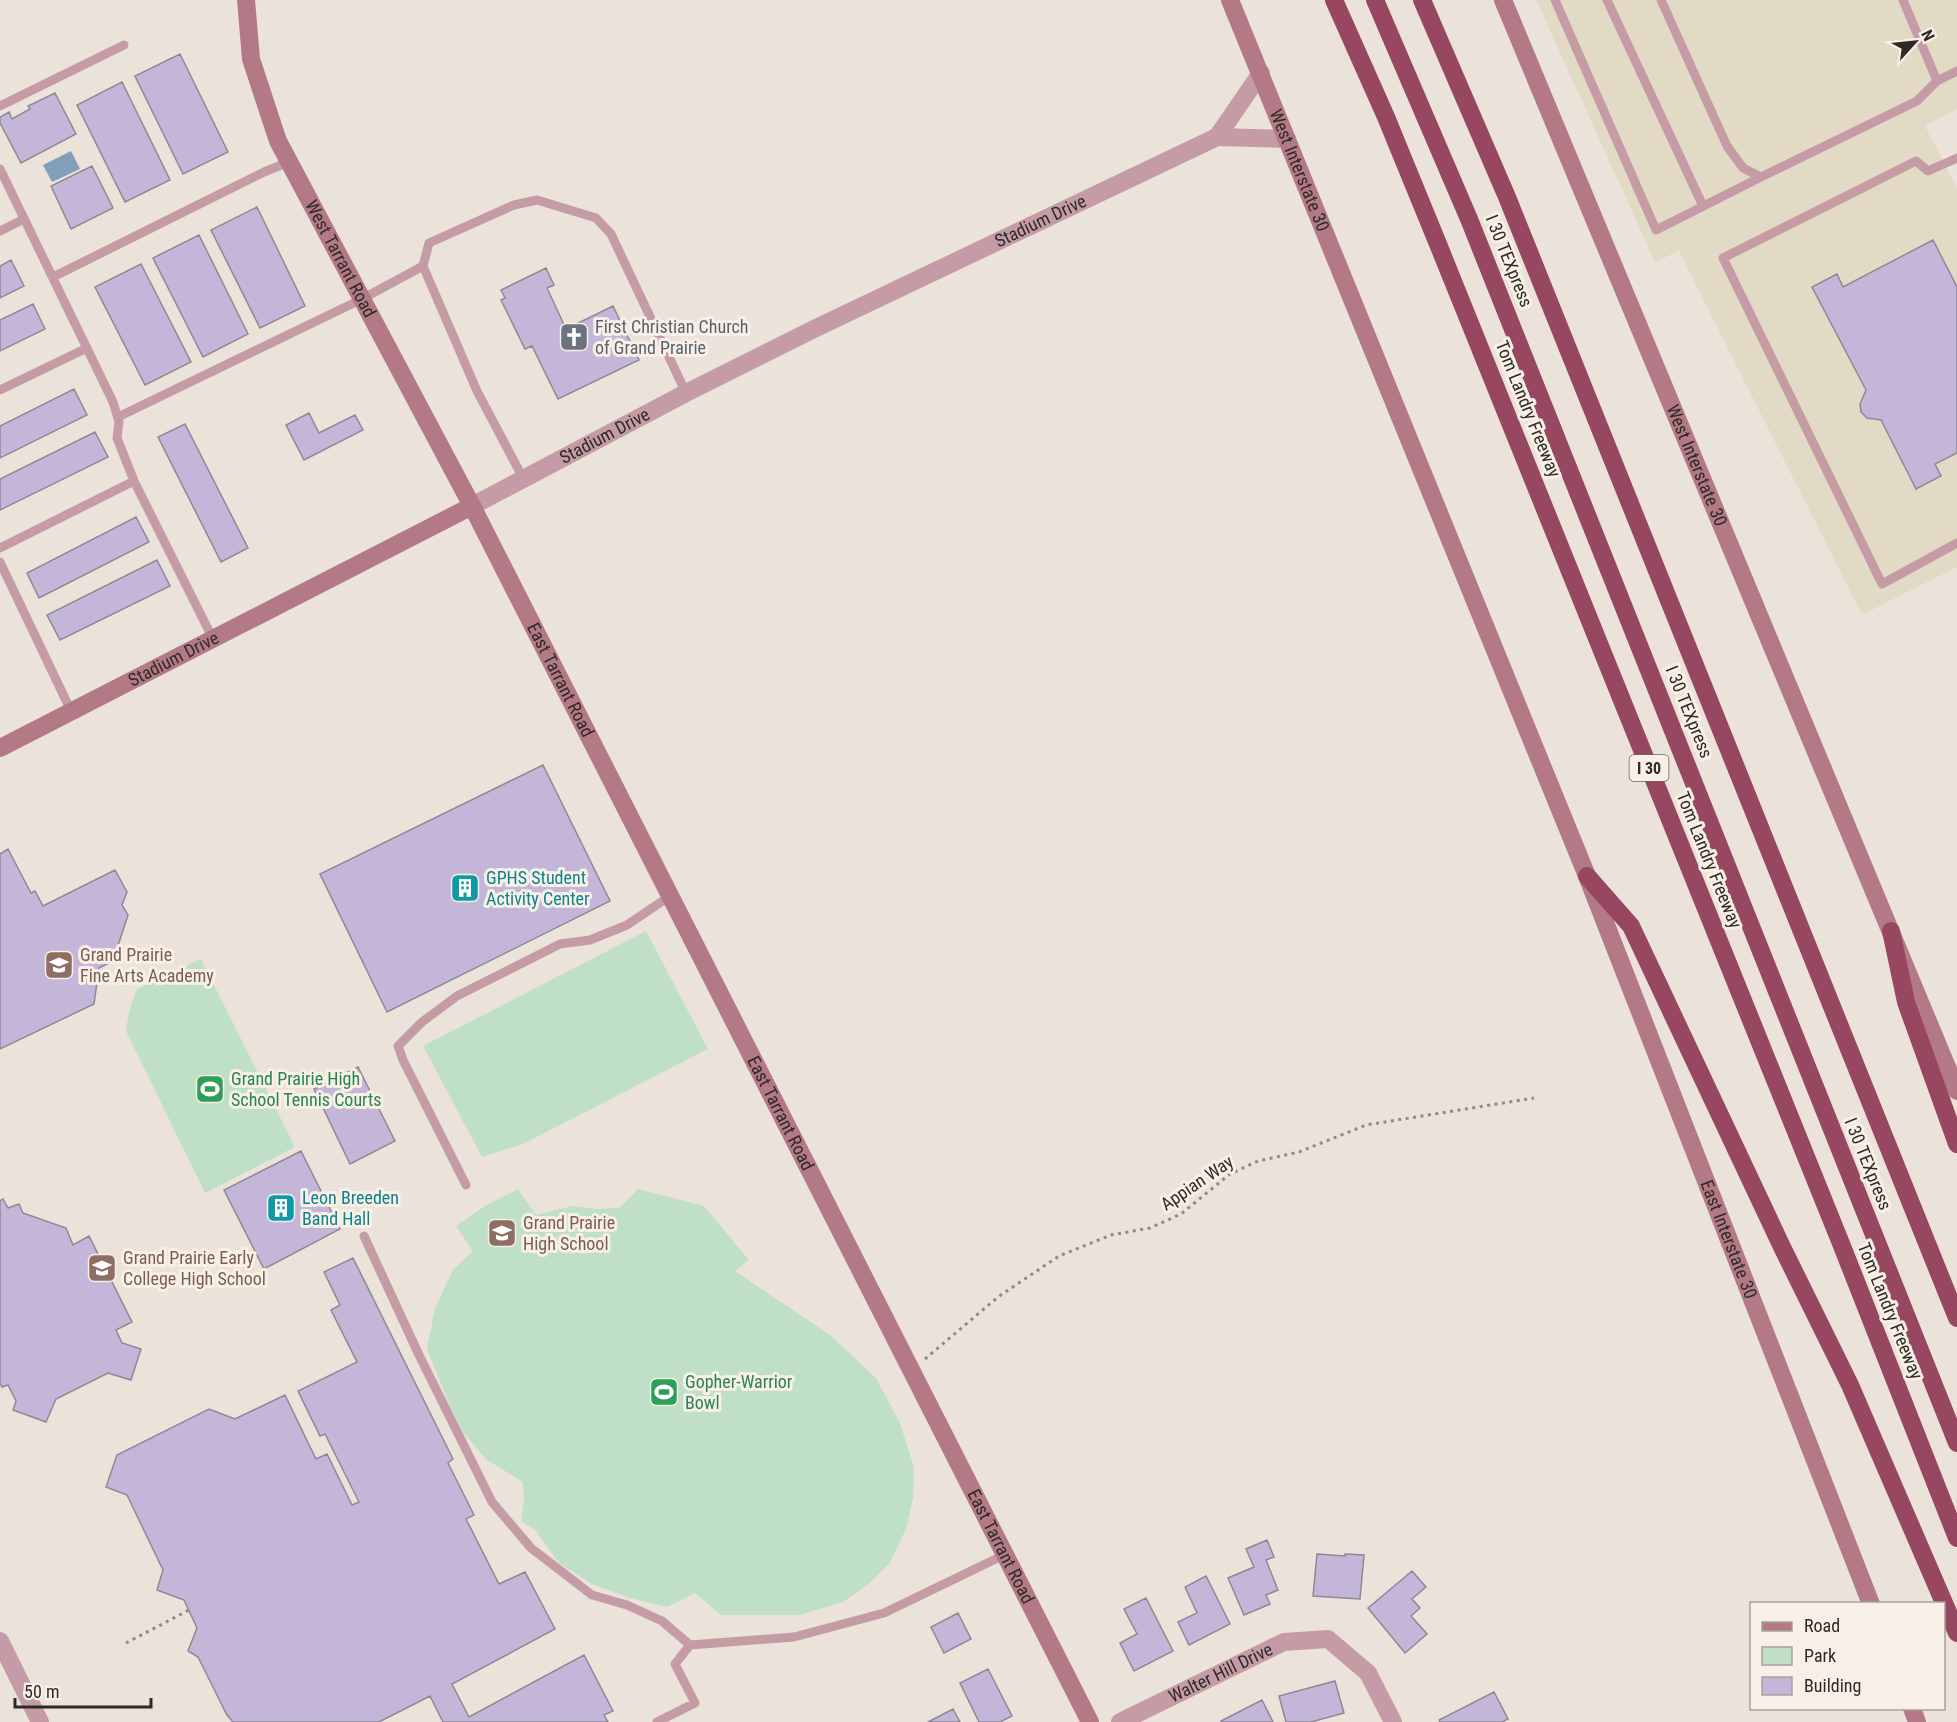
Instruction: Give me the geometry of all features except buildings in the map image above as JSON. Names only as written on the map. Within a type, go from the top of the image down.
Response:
[{"type":"highway","name":"Tom Landry Freeway","points":[[1334,0],[1386,117],[1438,244],[1957,1539]]},
{"type":"highway","name":"I 30 TEXpress","points":[[1375,0],[1474,230],[1957,1443]]},
{"type":"highway","points":[[1422,0],[1507,197],[1957,1318]]},
{"type":"highway","points":[[1587,876],[1631,926],[1782,1248],[1850,1385],[1944,1602]]},
{"type":"highway","points":[[1891,931],[1906,1002],[1957,1143]]},
{"type":"highway","points":[[1945,1605],[1957,1633]]},
{"type":"main road","name":"West Tarrant Road","points":[[246,0],[251,59],[278,141],[472,506]]},
{"type":"main road","name":"West Interstate 30","points":[[1230,0],[1587,876]]},
{"type":"main road","name":"West Interstate 30","points":[[1503,0],[1891,931]]},
{"type":"main road","name":"Stadium Drive","points":[[0,748],[472,506]]},
{"type":"main road","name":"East Tarrant Road","points":[[472,506],[1089,1722]]},
{"type":"main road","name":"East Interstate 30","points":[[1587,876],[1870,1602]]},
{"type":"main road","points":[[1891,931],[1957,1091]]},
{"type":"street","points":[[1217,137],[1261,73]]},
{"type":"street","name":"Stadium Drive","points":[[472,506],[686,393],[816,328],[1217,137],[1287,139]]},
{"type":"street","name":"Walter Hill Drive","points":[[1119,1722],[1284,1642],[1328,1640],[1368,1673],[1393,1722]]},
{"type":"street","points":[[0,1641],[40,1722]]},
{"type":"lane","points":[[1555,0],[1656,230],[1917,101],[1937,81],[1957,71]]},
{"type":"lane","points":[[1607,0],[1703,207]]},
{"type":"lane","points":[[1661,0],[1727,146],[1743,168],[1761,177]]},
{"type":"lane","points":[[1903,0],[1937,81]]},
{"type":"lane","points":[[0,106],[124,45]]},
{"type":"lane","points":[[1957,158],[1928,171],[1916,161],[1723,258],[1882,584],[1957,543]]},
{"type":"lane","points":[[53,277],[289,162]]},
{"type":"lane","points":[[0,169],[113,402],[119,422],[117,438],[134,482],[213,639]]},
{"type":"lane","points":[[524,480],[477,391],[423,266],[429,243],[514,205],[537,200],[596,218],[611,234],[686,393]]},
{"type":"lane","points":[[0,231],[24,219]]},
{"type":"lane","points":[[118,417],[423,266]]},
{"type":"lane","points":[[0,390],[87,348]]},
{"type":"lane","points":[[0,548],[134,482]]},
{"type":"lane","points":[[0,562],[71,711]]},
{"type":"lane","points":[[466,1185],[398,1046],[422,1022],[457,996],[560,944],[590,940],[627,925],[670,896]]},
{"type":"lane","points":[[364,1236],[419,1355],[492,1502],[531,1548],[592,1595],[627,1605],[662,1621],[690,1645],[794,1637],[884,1612],[1004,1555]]},
{"type":"lane","points":[[657,1722],[695,1703],[675,1664],[690,1645]]},
{"type":"path","name":"Appian Way","points":[[910,1372],[998,1297],[1059,1256],[1111,1235],[1150,1228],[1181,1214],[1230,1174],[1258,1161],[1299,1152],[1366,1125],[1534,1098]]},
{"type":"path","points":[[126,1642],[189,1610]]},
{"type":"shaded area","points":[[1536,0],[1957,0],[1957,109],[1925,126],[1957,188],[1957,567],[1862,615],[1679,251],[1655,262]]},
{"type":"green space","points":[[646,931],[708,1049],[523,1144],[482,1157],[423,1046]]},
{"type":"green space","name":"Grand Prairie High School Tennis Courts","points":[[201,959],[295,1147],[205,1193],[126,1031],[129,1011],[137,989]]},
{"type":"green space","name":"Gopher-Warrior Bowl","points":[[518,1189],[536,1215],[572,1206],[596,1209],[619,1208],[638,1189],[704,1206],[749,1260],[735,1271],[830,1335],[876,1378],[900,1423],[914,1468],[913,1498],[906,1529],[889,1564],[866,1586],[843,1602],[799,1615],[721,1615],[695,1593],[667,1607],[630,1598],[594,1585],[560,1564],[535,1530],[521,1521],[524,1500],[523,1482],[487,1460],[464,1434],[427,1349],[435,1308],[453,1270],[473,1251],[456,1226],[485,1206]]},
{"type":"water","points":[[71,151],[80,169],[52,182],[43,165]]},
{"type":"place","name":"First Christian Church of Grand Prairie","points":[[574,337]]},
{"type":"place","name":"GPHS Student Activity Center","points":[[465,888]]},
{"type":"place","name":"Grand Prairie Fine Arts Academy","points":[[59,965]]},
{"type":"place","name":"Grand Prairie High School Tennis Courts","points":[[210,1089]]},
{"type":"place","name":"Leon Breeden Band Hall","points":[[281,1208]]},
{"type":"place","name":"Grand Prairie High School","points":[[502,1233]]},
{"type":"place","name":"Grand Prairie Early College High School","points":[[102,1268]]},
{"type":"place","name":"Gopher-Warrior Bowl","points":[[664,1392]]}]
